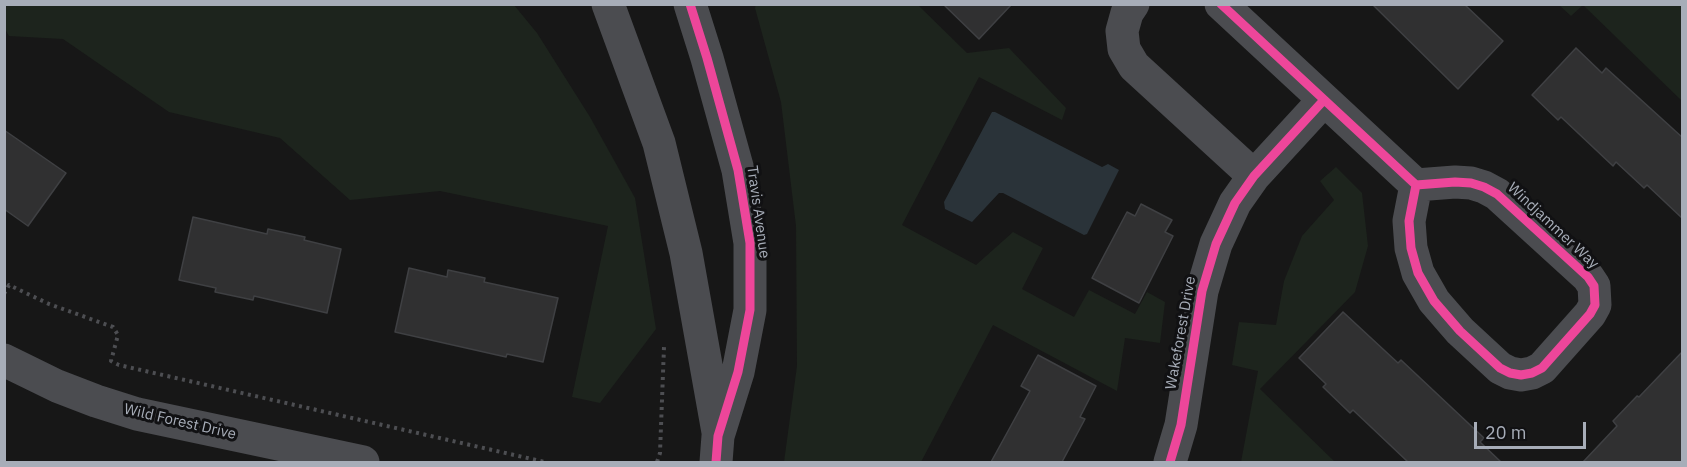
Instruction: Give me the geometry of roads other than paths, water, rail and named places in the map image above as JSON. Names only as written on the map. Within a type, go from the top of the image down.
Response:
[{"type":"street","name":"Travis Avenue","points":[[608,4],[659,143],[686,253],[717,449]]},
{"type":"street","name":"Travis Avenue","points":[[690,4],[738,170],[750,243],[750,310],[738,372],[717,449]]},
{"type":"street","points":[[1133,4],[1122,31],[1124,49],[1134,66],[1254,177]]},
{"type":"street","points":[[1221,4],[1416,185]]},
{"type":"street","name":"Wakeforest Drive","points":[[1170,462],[1181,425],[1202,291],[1216,244],[1235,203],[1254,177],[1323,101]]},
{"type":"street","name":"Windjammer Way","points":[[1455,182],[1484,187],[1497,194],[1588,277],[1594,286],[1595,305],[1590,314],[1542,368],[1521,375],[1500,368],[1460,331],[1434,301],[1418,273],[1411,248],[1409,221],[1416,185],[1455,182]]},
{"type":"street","name":"Wild Forest Drive","points":[[4,360],[57,387],[137,414],[363,462]]}]
